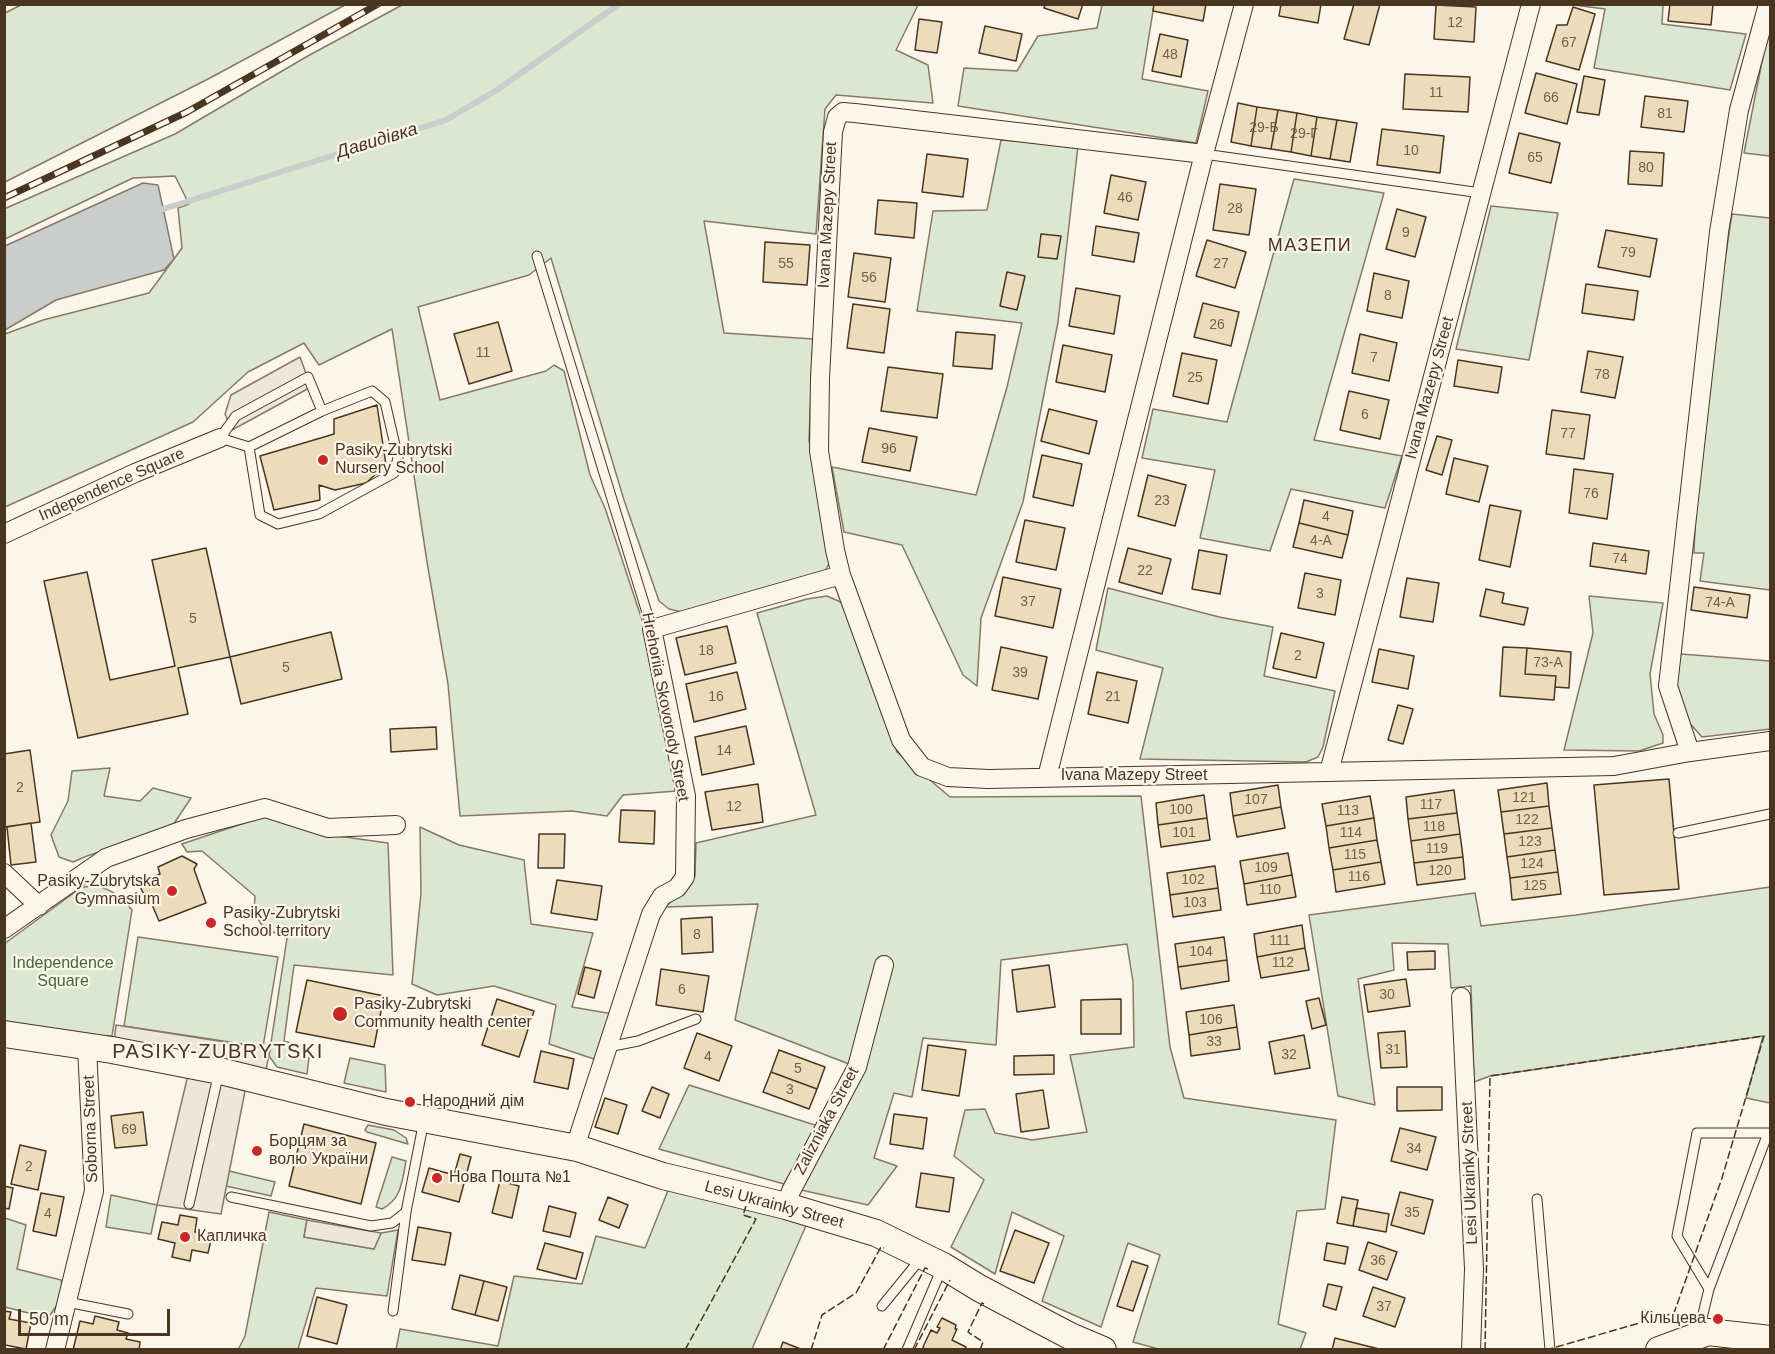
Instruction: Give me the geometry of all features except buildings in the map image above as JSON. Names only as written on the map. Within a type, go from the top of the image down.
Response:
[{"type":"main road","points":[[4,1034],[220,1071],[386,1112],[425,1118]]},
{"type":"main road","name":"Lesi Ukrainky Street","points":[[425,1118],[577,1148],[663,1176],[786,1206],[876,1233],[933,1261],[1060,1331],[1103,1350]]},
{"type":"main road","points":[[1659,1350],[1708,1332],[1770,1339]]},
{"type":"street","name":"Ivana Mazepy Street","points":[[1047,777],[1244,4]]},
{"type":"street","name":"Ivana Mazepy Street","points":[[1329,772],[1531,4]]},
{"type":"street","points":[[1690,752],[1668,686],[1719,232],[1739,110],[1768,4]]},
{"type":"street","name":"Ivana Mazepy Street","points":[[1204,154],[849,112],[843,112],[837,117],[833,132],[820,378],[819,451],[835,550],[842,575],[901,740],[922,767],[948,777],[988,779],[1614,766],[1770,741]]},
{"type":"street","name":"Independence Square","points":[[4,534],[135,473],[220,438]]},
{"type":"street","points":[[652,629],[842,575]]},
{"type":"street","name":"Hrehoriia Skovorody Street","points":[[577,1148],[579,1135],[651,914],[662,896],[677,888],[685,878],[686,796],[652,629]]},
{"type":"street","points":[[4,929],[106,858],[186,829],[265,808],[328,828],[396,825]]},
{"type":"street","points":[[4,873],[39,906]]},
{"type":"street","name":"Zalizniaka Street","points":[[786,1206],[790,1191],[857,1067],[884,965]]},
{"type":"street","name":"Lesi Ukrainky Street","points":[[1461,998],[1474,1269],[1471,1350]]},
{"type":"street","name":"Soborna Street","points":[[55,1350],[94,1191],[87,1047]]},
{"type":"lane","points":[[1204,154],[1481,193]]},
{"type":"lane","name":"Hrehoriia Skovorody Street","points":[[537,256],[652,629]]},
{"type":"lane","points":[[249,447],[260,515],[278,524],[319,514],[394,473],[398,459],[385,402],[372,391],[322,411],[249,447],[220,438],[236,416],[308,377],[322,411]]},
{"type":"lane","points":[[1677,834],[1770,814]]},
{"type":"lane","points":[[608,1047],[638,1041],[696,1019]]},
{"type":"lane","points":[[189,1204],[220,1071]]},
{"type":"lane","points":[[393,1311],[406,1212],[425,1118]]},
{"type":"lane","points":[[1708,1332],[1702,1318],[1709,1289],[1768,1132],[1697,1133],[1677,1236],[1709,1289]]},
{"type":"lane","points":[[231,1197],[371,1226],[392,1224],[406,1212]]},
{"type":"lane","points":[[1537,1199],[1550,1350]]},
{"type":"lane","points":[[882,1306],[933,1261]]},
{"type":"lane","points":[[907,1350],[933,1261]]},
{"type":"lane","points":[[67,1302],[128,1314]]},
{"type":"green space","points":[[21,5],[345,5],[210,78],[5,182],[5,13]]},
{"type":"green space","points":[[402,5],[918,5],[896,50],[928,65],[933,103],[836,95],[825,109],[816,234],[704,221],[724,333],[813,339],[809,440],[829,549],[830,562],[824,573],[682,612],[669,609],[659,601],[624,500],[551,258],[529,275],[418,307],[440,400],[546,371],[554,365],[564,371],[590,475],[605,508],[646,632],[677,791],[623,795],[607,816],[572,811],[460,816],[448,684],[392,329],[319,365],[304,343],[248,372],[193,422],[5,507],[5,334],[43,320],[149,293],[182,248],[178,208],[189,204],[175,176],[133,178],[5,239],[4,209],[175,134],[306,57]]},
{"type":"green space","points":[[1102,5],[1154,5],[1142,79],[1208,91],[1196,143],[958,106],[964,68],[1017,71],[1038,36],[1097,28]]},
{"type":"green space","points":[[1574,5],[1663,5],[1662,24],[1746,34],[1730,90],[1594,68],[1605,9]]},
{"type":"green space","points":[[1770,21],[1770,156],[1744,153]]},
{"type":"green space","points":[[1001,140],[1078,146],[1058,322],[1023,502],[981,618],[977,686],[963,675],[902,545],[844,532],[832,467],[976,495],[1007,387],[1022,323],[917,311],[933,211],[987,210]]},
{"type":"green space","points":[[1294,179],[1384,193],[1314,440],[1402,456],[1385,508],[1291,489],[1270,551],[1200,538],[1215,470],[1142,458],[1153,409],[1227,422]]},
{"type":"green space","points":[[1491,206],[1558,213],[1529,360],[1456,349]]},
{"type":"green space","points":[[1732,214],[1770,218],[1770,590],[1700,581],[1704,553],[1694,553],[1703,426]]},
{"type":"green space","points":[[1108,588],[1219,617],[1273,627],[1264,676],[1335,691],[1323,747],[1318,757],[1306,762],[1140,759],[1163,668],[1096,650]]},
{"type":"green space","points":[[827,596],[843,603],[897,752],[950,797],[1141,796],[1170,1047],[1184,1098],[1336,1120],[1325,1209],[1297,1211],[1278,1324],[1306,1333],[1300,1349],[1162,1350],[1133,1342],[1160,1255],[1128,1243],[1101,1327],[1042,1301],[1064,1236],[1012,1212],[995,1274],[951,1247],[984,1180],[954,1156],[965,1110],[985,1109],[995,1133],[1032,1140],[1087,1132],[1070,1055],[1134,1047],[1133,982],[1127,944],[1001,960],[996,1045],[923,1038],[912,1097],[894,1093],[874,1158],[897,1166],[868,1205],[801,1190],[849,1064],[735,1020],[758,904],[665,907],[686,889],[695,876],[696,843],[816,815],[757,613],[807,599]]},
{"type":"green space","points":[[1589,596],[1663,603],[1650,674],[1654,714],[1663,735],[1663,743],[1639,751],[1564,750],[1593,633]]},
{"type":"green space","points":[[1681,654],[1770,661],[1770,729],[1702,737],[1685,718],[1675,677]]},
{"type":"green space","points":[[110,768],[104,796],[140,801],[153,788],[191,798],[171,828],[73,862],[59,857],[51,835],[68,801],[72,771]]},
{"type":"green space","points":[[265,816],[316,833],[388,843],[393,975],[294,965],[284,1041],[310,1049],[307,1074],[277,1067],[269,1056],[287,938],[264,928],[254,913],[255,896],[202,851],[187,852],[182,844]]},
{"type":"green space","points":[[420,827],[459,845],[524,860],[531,924],[593,933],[572,1007],[613,1014],[597,1060],[549,1044],[556,1005],[494,986],[437,995],[412,984],[421,893]]},
{"type":"green space","name":"Independence Square","points":[[98,886],[117,895],[132,910],[112,1036],[80,1035],[5,1021],[4,944],[82,887]]},
{"type":"green space","points":[[1770,887],[1770,1103],[1746,1098],[1763,1036],[1490,1076],[1474,1082],[1471,986],[1451,988],[1448,944],[1392,943],[1394,970],[1358,979],[1375,1105],[1338,1096],[1309,915],[1475,893],[1481,926],[1576,915]]},
{"type":"green space","points":[[138,937],[278,957],[263,1047],[124,1026]]},
{"type":"green space","points":[[350,1058],[385,1065],[386,1092],[344,1083]]},
{"type":"green space","points":[[689,1085],[818,1126],[784,1184],[659,1149]]},
{"type":"green space","points":[[368,1125],[394,1130],[406,1138],[408,1144],[367,1132],[365,1130]]},
{"type":"green space","points":[[392,1157],[406,1161],[397,1195],[389,1205],[382,1209],[376,1207]]},
{"type":"green space","points":[[229,1171],[275,1182],[271,1196],[226,1186]]},
{"type":"green space","points":[[669,1188],[808,1221],[752,1349],[396,1350],[400,1329],[498,1346],[514,1276],[582,1284],[596,1236],[645,1248]]},
{"type":"green space","points":[[111,1195],[157,1205],[151,1234],[106,1227]]},
{"type":"green space","points":[[269,1212],[307,1220],[304,1237],[374,1249],[381,1233],[398,1230],[387,1296],[316,1288],[298,1349],[238,1350],[245,1336]]},
{"type":"green space","points":[[5,1218],[26,1225],[17,1269],[61,1280],[64,1295],[48,1318],[5,1307]]},
{"type":"shaded area","points":[[143,183],[158,185],[174,259],[164,270],[56,300],[5,330],[5,246]]},
{"type":"shaded area","points":[[300,357],[311,387],[232,430],[225,414],[231,395]]},
{"type":"shaded area","points":[[116,1025],[270,1049],[266,1070],[114,1043]]},
{"type":"shaded area","points":[[188,1075],[245,1091],[221,1214],[157,1205]]},
{"type":"shaded area","points":[[307,1220],[381,1233],[374,1249],[304,1237]]},
{"type":"waterway","name":"Давидівка","points":[[157,211],[446,120],[497,90],[619,4]]},
{"type":"railway","points":[[4,198],[187,112],[378,4]]},
{"type":"fence","points":[[1485,1350],[1490,1076],[1764,1036],[1722,1178],[1674,1313],[1546,1350]]},
{"type":"fence","points":[[685,1350],[756,1219],[743,1215],[746,1206]]},
{"type":"fence","points":[[811,1350],[822,1315],[856,1293],[881,1247],[884,1248]]},
{"type":"fence","points":[[883,1350],[925,1268],[928,1269]]},
{"type":"fence","points":[[914,1350],[950,1280]]},
{"type":"fence","points":[[980,1350],[983,1342],[968,1332],[982,1303],[984,1304]]},
{"type":"place","name":"Pasiky-Zubrytski Nursery School","points":[[323,460]]},
{"type":"place","name":"Pasiky-Zubrytska Gymnasium","points":[[172,891]]},
{"type":"place","name":"Pasiky-Zubrytski School territory","points":[[211,923]]},
{"type":"place","name":"Pasiky-Zubrytski Community health center","points":[[340,1014]]},
{"type":"place","name":"Народний дім","points":[[410,1102]]},
{"type":"place","name":"Борцям за волю України","points":[[257,1151]]},
{"type":"place","name":"Нова Пошта №1","points":[[437,1178]]},
{"type":"place","name":"Капличка","points":[[185,1237]]},
{"type":"place","name":"Кільцева","points":[[1718,1319]]},
{"type":"district","name":"МАЗЕПИ","points":[[1310,246]]},
{"type":"district","name":"PASIKY-ZUBRYTSKI","points":[[218,1052]]}]
